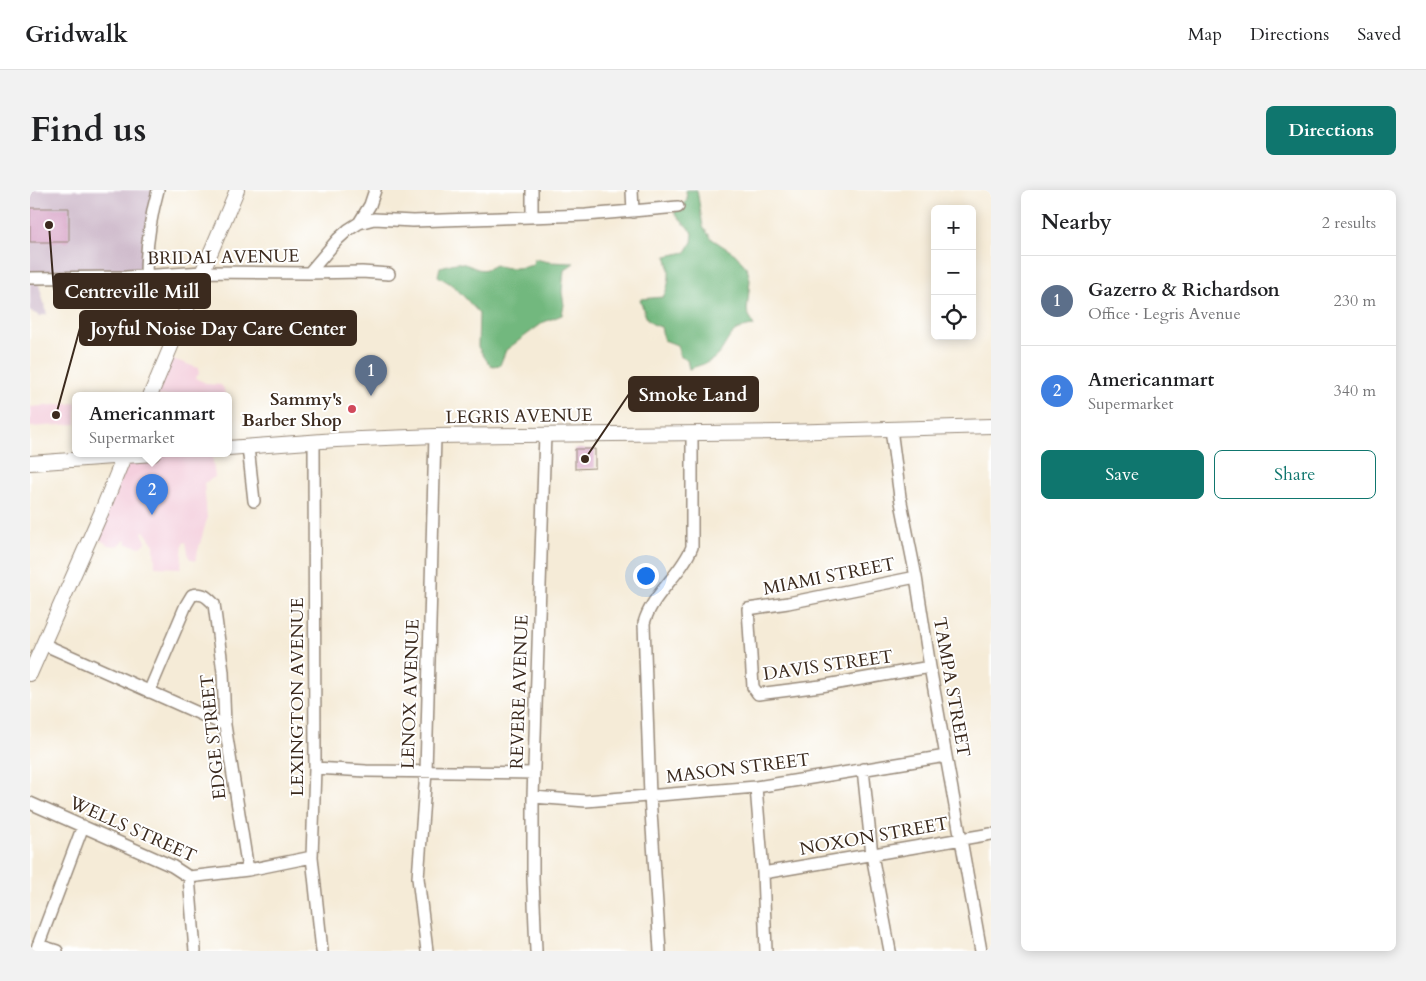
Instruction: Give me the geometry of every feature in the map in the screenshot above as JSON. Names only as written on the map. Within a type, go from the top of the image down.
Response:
[{"type":"main road","points":[[152,392],[237,190]]},
{"type":"main road","name":"LEGRIS AVENUE","points":[[232,448],[435,436],[692,433],[991,426]]},
{"type":"main road","points":[[30,463],[101,457]]},
{"type":"main road","points":[[30,674],[124,457]]},
{"type":"street","points":[[146,276],[147,241],[158,190]]},
{"type":"street","name":"BRIDAL AVENUE","points":[[30,278],[146,276],[203,272],[309,273],[338,239],[360,223],[370,205],[375,190]]},
{"type":"street","points":[[532,190],[532,216]]},
{"type":"street","points":[[632,190],[633,212]]},
{"type":"street","points":[[360,223],[374,219],[412,222],[586,215],[678,207]]},
{"type":"street","points":[[309,273],[362,272],[389,274]]},
{"type":"street","name":"TAMPA STREET","points":[[890,429],[900,497],[916,577],[930,667],[981,951]]},
{"type":"street","points":[[660,951],[650,796],[644,623],[648,611],[688,558],[692,546],[692,433]]},
{"type":"street","name":"REVERE AVENUE","points":[[536,951],[532,878],[534,774],[546,434]]},
{"type":"street","name":"LENOX AVENUE","points":[[427,951],[418,878],[426,772],[435,436]]},
{"type":"street","name":"LEXINGTON AVENUE","points":[[314,442],[315,768],[312,858],[322,951]]},
{"type":"street","points":[[248,447],[254,501]]},
{"type":"street","name":"MIAMI STREET","points":[[748,608],[788,603],[916,577]]},
{"type":"street","name":"EDGE STREET","points":[[149,692],[192,595],[198,593],[208,597],[214,604],[223,672],[225,724],[248,870]]},
{"type":"street","name":"DAVIS STREET","points":[[748,608],[752,687],[758,694],[821,686],[930,667]]},
{"type":"street","points":[[43,644],[225,724]]},
{"type":"street","name":"MASON STREET","points":[[534,797],[586,801],[756,786],[946,756]]},
{"type":"street","points":[[315,768],[366,771],[534,774]]},
{"type":"street","points":[[863,769],[872,855],[890,951]]},
{"type":"street","points":[[756,786],[763,873],[766,951]]},
{"type":"street","name":"WELLS STREET","points":[[30,803],[172,866],[189,877],[248,870],[312,858]]},
{"type":"street","points":[[57,951],[36,948],[83,826]]},
{"type":"street","name":"NOXON STREET","points":[[763,873],[991,834]]},
{"type":"street","points":[[189,877],[192,951]]},
{"type":"shaded area","points":[[30,190],[158,190],[146,278],[38,281],[47,314],[40,316],[30,311]]},
{"type":"shaded area","points":[[167,357],[198,368],[199,374],[195,378],[208,384],[221,385],[224,392],[152,392]]},
{"type":"shaded area","points":[[72,403],[72,424],[30,427],[30,407]]},
{"type":"shaded area","points":[[124,457],[212,457],[215,477],[204,483],[207,519],[195,561],[189,558],[186,542],[183,543],[181,568],[155,567],[154,545],[144,531],[142,532],[146,542],[141,547],[127,544],[125,540],[118,546],[109,545],[91,535]]},
{"type":"green space","points":[[686,190],[697,190],[703,227],[712,239],[735,254],[747,268],[750,280],[747,311],[754,326],[744,328],[732,334],[718,355],[712,360],[689,369],[687,360],[680,356],[677,345],[664,340],[661,327],[652,324],[648,320],[640,299],[663,297],[669,277],[669,266],[666,256],[686,252],[692,242],[693,233],[674,213],[687,200]]},
{"type":"green space","points":[[535,259],[549,262],[574,263],[564,270],[562,292],[564,305],[562,315],[544,322],[506,350],[500,365],[493,366],[489,364],[478,347],[479,313],[454,286],[438,276],[440,267],[458,263],[481,270],[495,265],[518,268],[532,265]]},
{"type":"building","points":[[30,208],[69,208],[69,242],[30,242]]},
{"type":"building","points":[[575,449],[595,449],[595,468],[575,469]]},
{"type":"place","name":"Centreville Mill","points":[[49,225]]},
{"type":"place","name":"Gazerro & Richardson","points":[[371,396]]},
{"type":"place","name":"Sammy's Barber Shop","points":[[352,409]]},
{"type":"place","name":"Joyful Noise Day Care Center","points":[[56,415]]},
{"type":"place","name":"Smoke Land","points":[[585,459]]},
{"type":"place","name":"Americanmart","points":[[152,515]]}]
